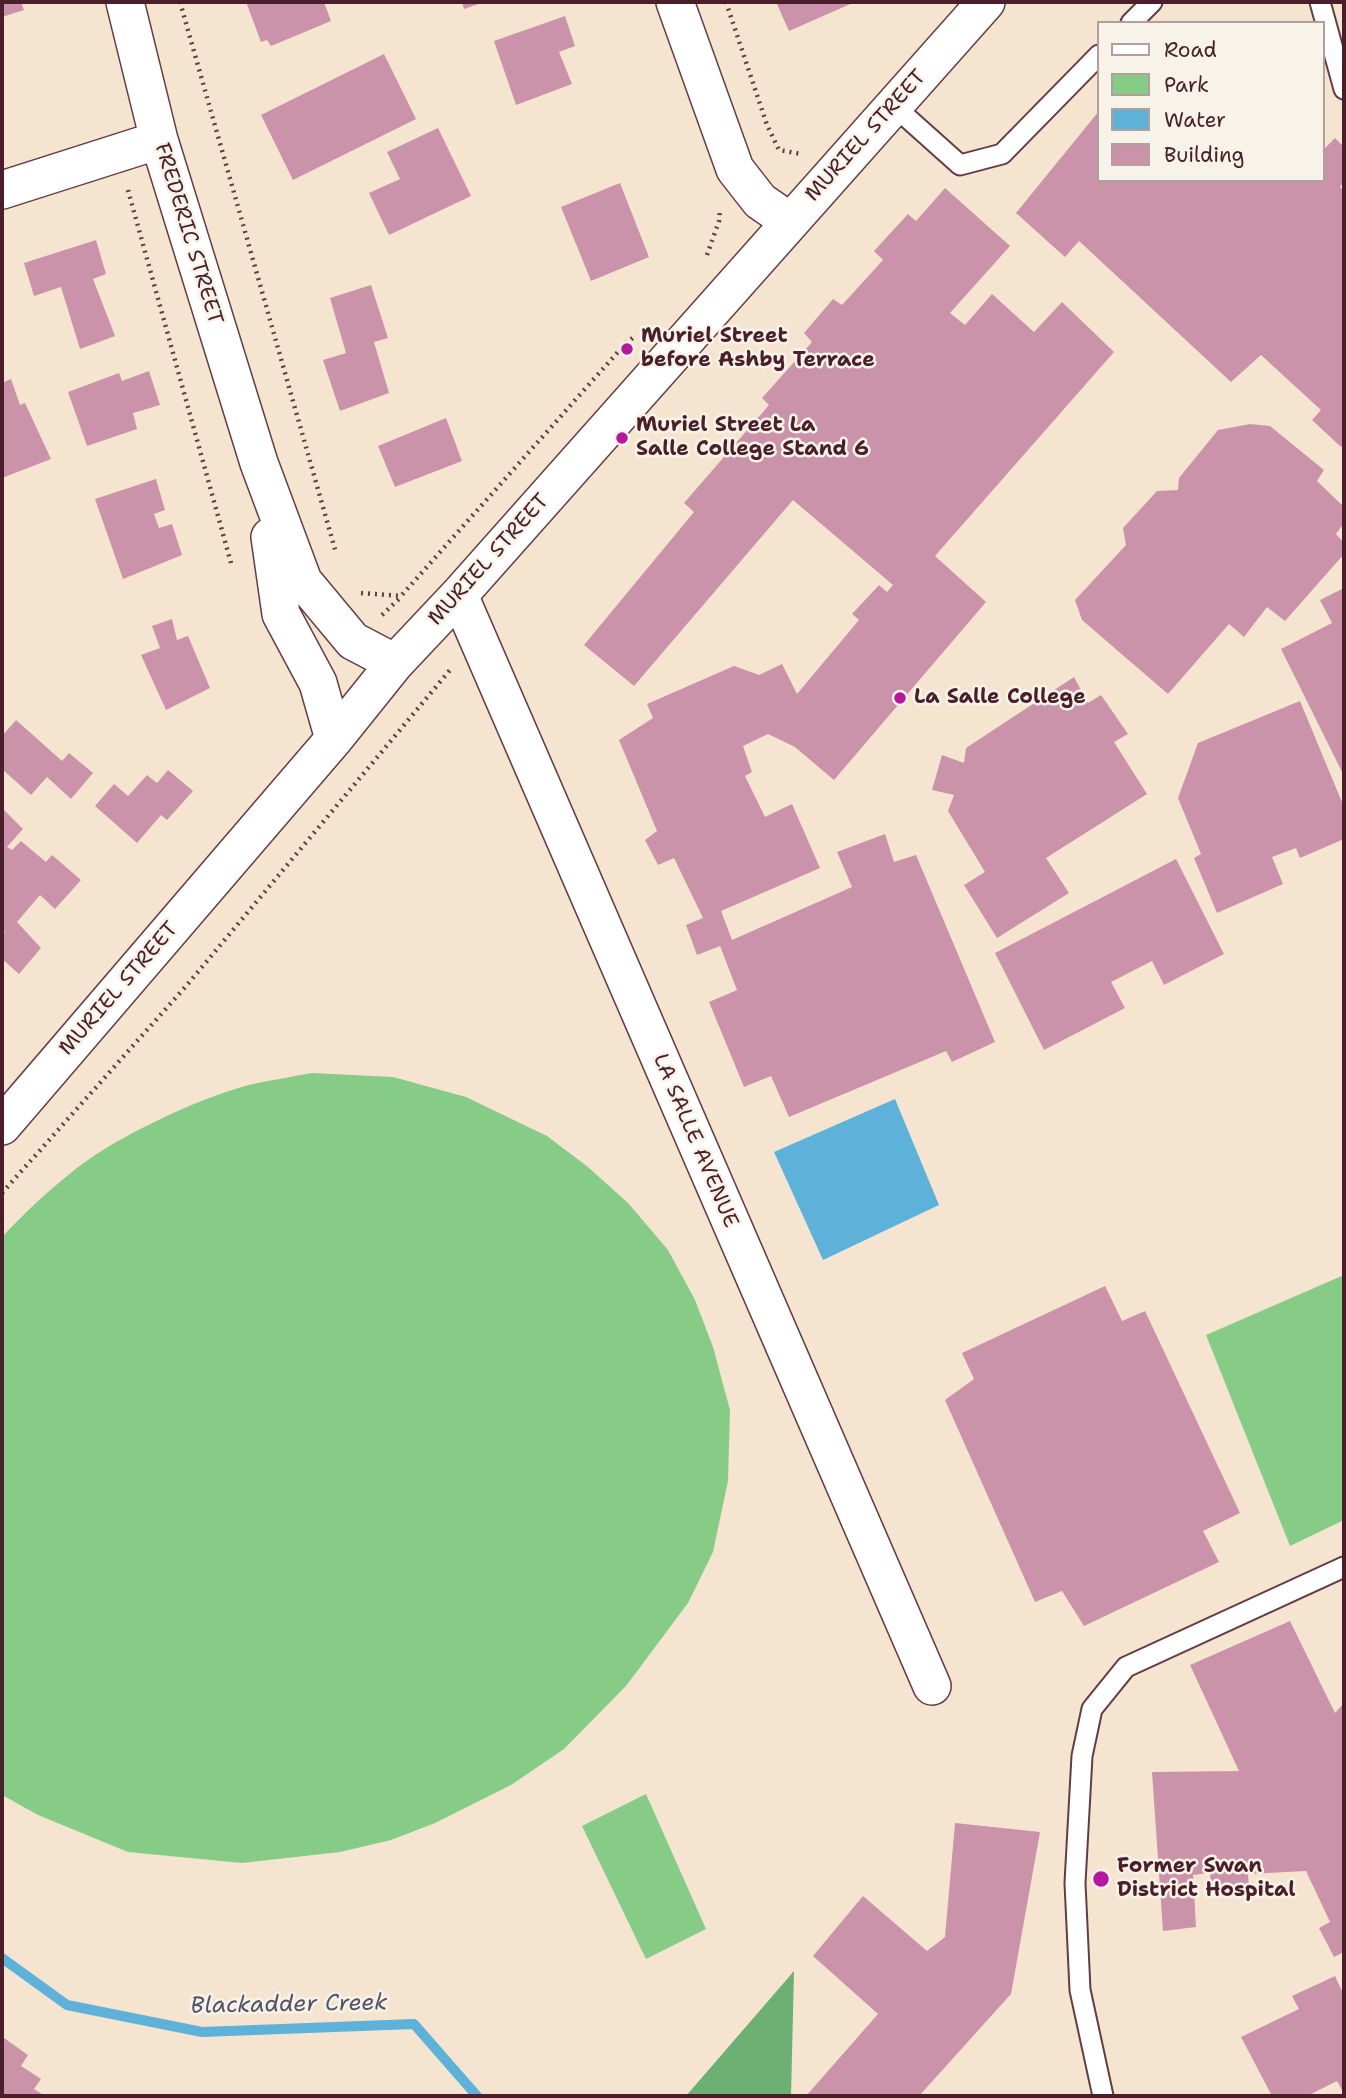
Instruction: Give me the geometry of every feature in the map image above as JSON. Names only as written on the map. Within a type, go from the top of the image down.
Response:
[{"type":"street","name":"FREDERIC STREET","points":[[125,2],[159,141],[259,463],[303,582],[353,641],[395,663]]},
{"type":"street","points":[[675,2],[736,169],[761,201],[789,221]]},
{"type":"street","name":"MURIEL STREET","points":[[2,1125],[334,738],[395,663],[459,595],[986,2]]},
{"type":"street","points":[[2,191],[159,141]]},
{"type":"street","name":"FREDERIC STREET","points":[[259,463],[281,614],[318,682],[334,738]]},
{"type":"street","name":"LA SALLE AVENUE","points":[[459,595],[932,1686]]},
{"type":"lane","points":[[1133,21],[1152,2]]},
{"type":"lane","points":[[1320,2],[1344,89]]},
{"type":"lane","points":[[894,106],[960,164],[1002,154],[1098,56]]},
{"type":"lane","points":[[1103,2096],[1080,1990],[1075,1883],[1082,1756],[1092,1709],[1126,1667],[1344,1567]]},
{"type":"path","points":[[180,2],[339,565]]},
{"type":"path","points":[[726,2],[767,125],[779,150],[812,156]]},
{"type":"path","points":[[128,190],[231,563]]},
{"type":"path","points":[[705,259],[719,221],[720,202]]},
{"type":"path","points":[[360,593],[401,596],[625,344],[636,336]]},
{"type":"path","points":[[2,1193],[187,985],[477,638]]},
{"type":"green space","points":[[312,1073],[393,1077],[466,1097],[547,1136],[588,1167],[628,1203],[668,1250],[695,1300],[713,1347],[730,1410],[728,1481],[713,1552],[688,1603],[626,1686],[564,1749],[511,1785],[435,1823],[391,1840],[340,1852],[242,1863],[128,1852],[38,1815],[2,1795],[2,1237],[38,1201],[77,1168],[136,1131],[229,1091]]},
{"type":"green space","points":[[1344,1275],[1344,1520],[1290,1546],[1206,1335]]},
{"type":"green space","points":[[646,1794],[706,1929],[646,1959],[582,1826]]},
{"type":"green space","points":[[794,1971],[791,2096],[686,2096]]},
{"type":"water","points":[[895,1099],[939,1205],[823,1260],[774,1152]]},
{"type":"building","points":[[2,2],[21,2],[24,10],[2,17]]},
{"type":"building","points":[[246,2],[324,2],[331,21],[271,46],[267,40],[261,42]]},
{"type":"building","points":[[462,2],[484,2],[464,9]]},
{"type":"building","points":[[776,2],[855,2],[789,31]]},
{"type":"building","points":[[565,16],[575,46],[559,52],[572,84],[516,105],[494,41]]},
{"type":"building","points":[[384,54],[416,119],[293,180],[261,115]]},
{"type":"building","points":[[1098,112],[1098,182],[1325,182],[1325,148],[1335,138],[1344,147],[1344,181],[1340,187],[1344,191],[1344,442],[1341,447],[1312,420],[1321,410],[1261,355],[1231,382],[1079,241],[1065,257],[1016,213]]},
{"type":"building","points":[[438,128],[471,196],[389,235],[369,193],[400,179],[387,152]]},
{"type":"building","points":[[620,183],[649,257],[591,281],[561,207]]},
{"type":"building","points":[[945,188],[1010,246],[950,313],[965,325],[992,294],[1034,332],[1062,302],[1114,352],[935,556],[986,602],[834,780],[795,747],[768,734],[743,746],[752,772],[745,776],[765,817],[792,804],[820,868],[721,911],[732,940],[852,887],[837,852],[885,834],[894,862],[916,855],[995,1042],[952,1062],[946,1051],[789,1117],[771,1076],[744,1087],[709,1002],[737,990],[720,946],[697,955],[686,925],[703,918],[674,858],[658,865],[645,840],[657,831],[619,740],[653,718],[647,704],[734,666],[759,675],[782,664],[797,694],[859,620],[852,614],[879,585],[887,592],[893,585],[793,500],[634,686],[584,645],[694,512],[684,503],[769,405],[762,398],[812,342],[804,333],[833,299],[842,305],[883,260],[874,251],[908,214],[916,221]]},
{"type":"building","points":[[96,240],[106,274],[93,279],[115,336],[80,349],[61,287],[34,296],[24,263]]},
{"type":"building","points":[[371,285],[388,338],[374,342],[389,393],[340,411],[323,360],[346,353],[330,298]]},
{"type":"building","points":[[149,371],[160,405],[133,413],[137,429],[87,446],[68,392],[119,373],[122,381]]},
{"type":"building","points":[[11,379],[20,405],[25,403],[51,459],[2,478],[2,383]]},
{"type":"building","points":[[446,418],[462,461],[395,487],[378,446]]},
{"type":"building","points":[[1250,424],[1270,426],[1324,470],[1317,481],[1344,507],[1344,523],[1336,534],[1344,543],[1344,554],[1285,621],[1267,607],[1244,637],[1229,624],[1168,694],[1082,620],[1075,600],[1126,545],[1123,528],[1157,491],[1178,490],[1179,478],[1218,430]]},
{"type":"building","points":[[156,479],[165,510],[154,514],[159,528],[172,524],[182,555],[123,579],[95,499]]},
{"type":"building","points":[[1344,588],[1344,776],[1281,649],[1332,623],[1320,600]]},
{"type":"building","points":[[172,619],[177,640],[188,636],[210,688],[166,710],[141,655],[160,648],[152,626]]},
{"type":"building","points":[[1074,677],[1088,703],[1101,695],[1128,734],[1114,742],[1147,794],[1046,858],[1069,893],[997,938],[964,885],[985,872],[948,811],[954,795],[932,790],[942,755],[964,763],[966,748]]},
{"type":"building","points":[[1300,701],[1344,807],[1344,839],[1300,858],[1296,848],[1272,857],[1283,884],[1217,913],[1194,858],[1201,854],[1178,798],[1198,743]]},
{"type":"building","points":[[16,720],[62,761],[69,753],[93,773],[71,799],[47,777],[31,795],[2,769],[2,736]]},
{"type":"building","points":[[168,770],[193,791],[167,820],[161,815],[137,843],[95,806],[114,784],[128,796],[147,775],[157,783]]},
{"type":"building","points":[[2,808],[23,829],[7,847],[12,850],[21,841],[46,862],[52,855],[81,880],[55,909],[40,895],[17,922],[41,948],[19,974],[2,959],[2,935],[5,931],[2,928]]},
{"type":"building","points":[[1176,859],[1224,954],[1164,985],[1152,961],[1111,982],[1125,1008],[1044,1050],[995,953]]},
{"type":"building","points":[[1105,1286],[1122,1321],[1145,1311],[1240,1513],[1203,1531],[1219,1562],[1084,1626],[1062,1591],[1035,1602],[945,1400],[974,1379],[962,1353]]},
{"type":"building","points":[[1290,1621],[1335,1713],[1344,1703],[1344,1952],[1334,1957],[1319,1928],[1330,1922],[1306,1871],[1248,1874],[1249,1888],[1211,1891],[1210,1873],[1193,1875],[1196,1927],[1163,1931],[1152,1772],[1239,1771],[1190,1665]]},
{"type":"building","points":[[955,1823],[1040,1832],[1011,1994],[919,2096],[806,2096],[878,2014],[813,1956],[863,1896],[927,1951],[945,1937]]},
{"type":"building","points":[[1335,1976],[1342,1991],[1344,1990],[1344,2089],[1342,2090],[1337,2081],[1307,2096],[1272,2096],[1241,2037],[1299,2009],[1292,1996]]},
{"type":"building","points":[[4,2038],[28,2055],[21,2066],[41,2079],[34,2089],[45,2096],[2,2096]]},
{"type":"waterway","name":"Blackadder Creek","points":[[2,1958],[67,2005],[202,2032],[414,2024],[477,2096]]},
{"type":"place","name":"Muriel Street before Ashby Terrace","points":[[627,349]]},
{"type":"place","name":"Muriel Street La Salle College Stand 6","points":[[622,438]]},
{"type":"place","name":"La Salle College","points":[[900,698]]},
{"type":"place","name":"Former Swan District Hospital","points":[[1101,1879]]}]
